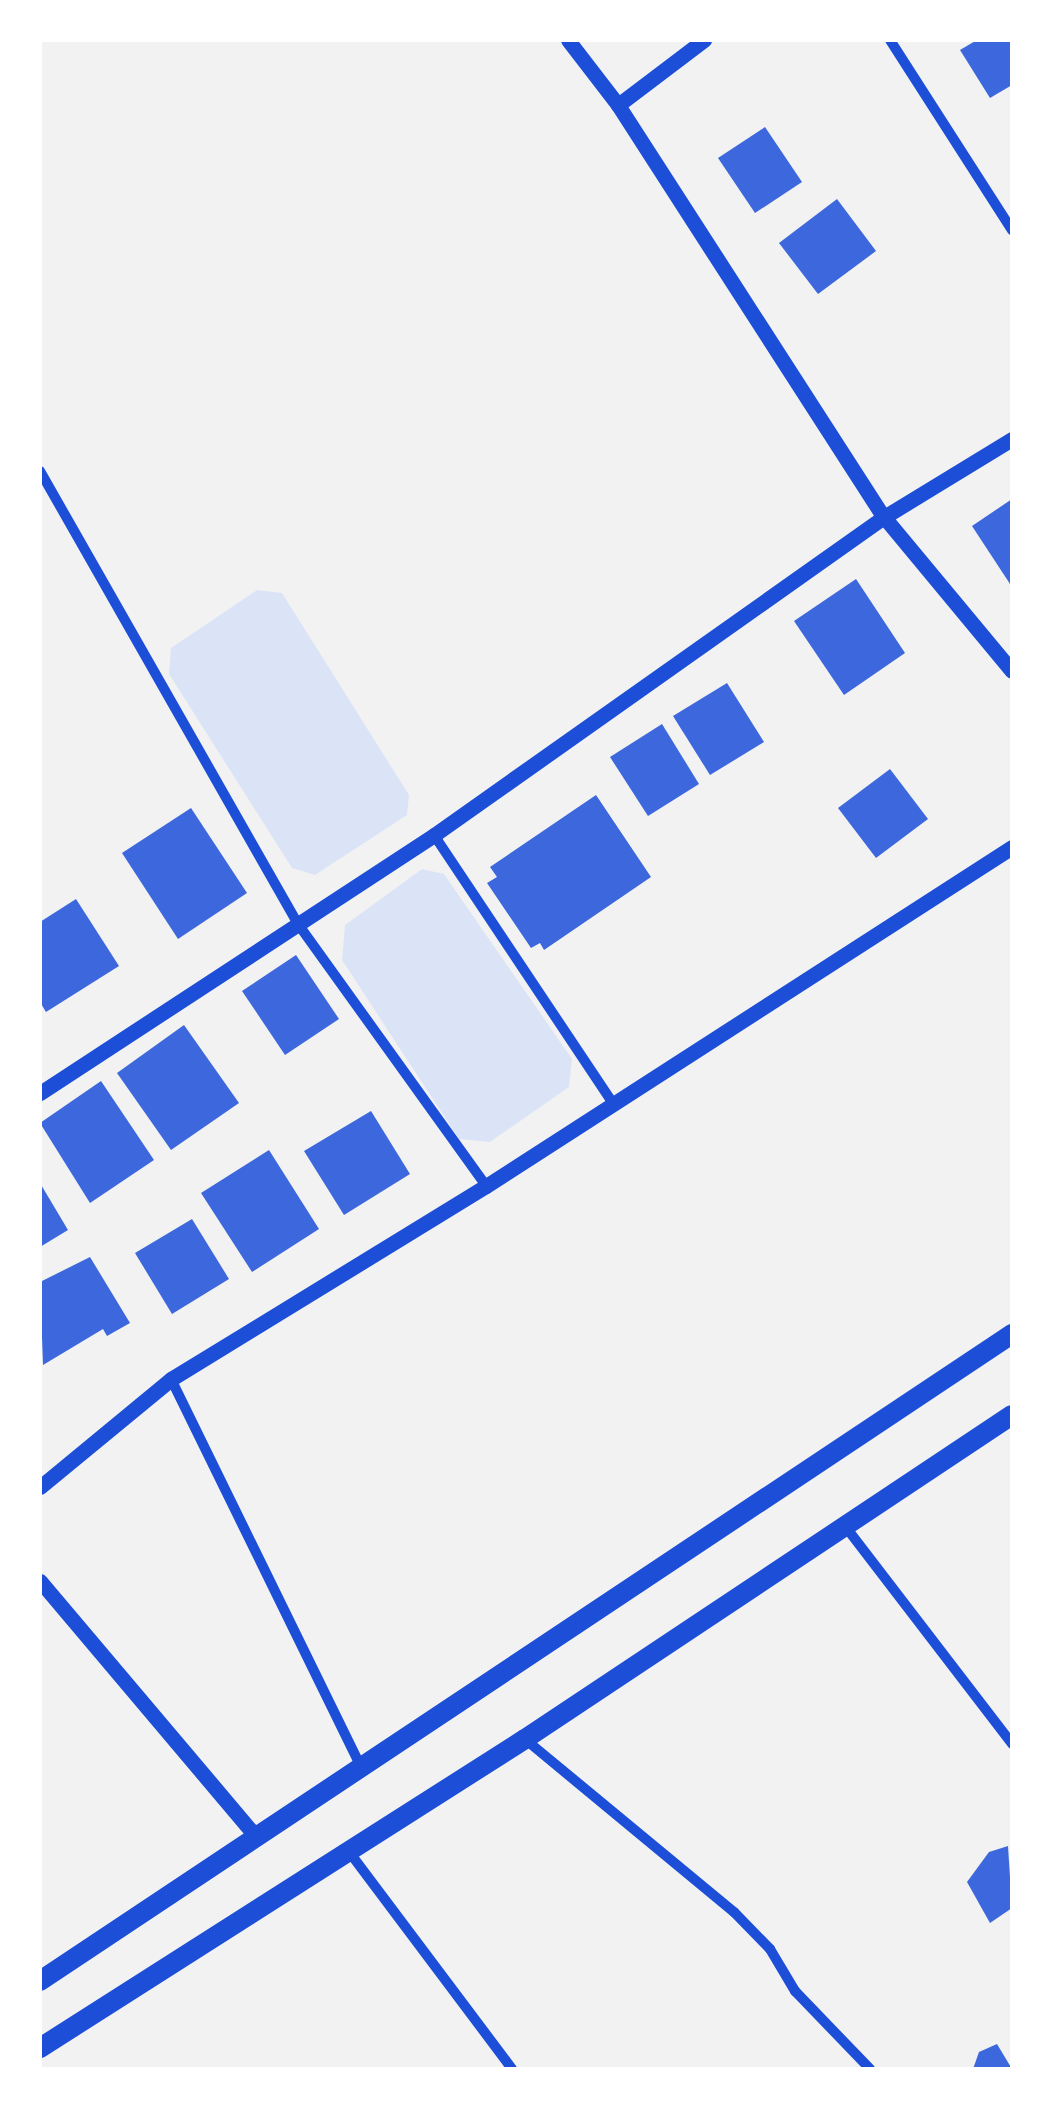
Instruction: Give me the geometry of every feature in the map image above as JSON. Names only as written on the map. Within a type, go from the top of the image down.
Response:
[{"type":"highway","points":[[40,1980],[1012,1334]]},
{"type":"highway","points":[[40,2048],[526,1739],[1012,1414]]},
{"type":"street","points":[[568,40],[618,105],[884,517],[1012,671]]},
{"type":"street","points":[[618,105],[704,40]]},
{"type":"street","points":[[890,40],[1012,230]]},
{"type":"street","points":[[40,1093],[434,835],[884,517],[1012,440]]},
{"type":"street","points":[[40,471],[298,924],[486,1186]]},
{"type":"street","points":[[434,835],[613,1103]]},
{"type":"street","points":[[40,1486],[171,1379],[486,1186],[1012,847]]},
{"type":"street","points":[[171,1379],[361,1767]]},
{"type":"street","points":[[845,1525],[1012,1744]]},
{"type":"street","points":[[40,1581],[256,1837]]},
{"type":"street","points":[[526,1739],[734,1912],[770,1949],[795,1991],[870,2069]]},
{"type":"street","points":[[350,1853],[512,2069]]},
{"type":"shaded area","points":[[257,590],[282,593],[409,795],[407,815],[315,875],[292,868],[169,674],[171,648]]},
{"type":"shaded area","points":[[422,869],[444,874],[572,1059],[569,1087],[490,1142],[459,1139],[342,960],[345,925]]},
{"type":"building","points":[[977,40],[1012,40],[1012,85],[990,98],[960,50]]},
{"type":"building","points":[[765,127],[802,182],[755,213],[718,158]]},
{"type":"building","points":[[837,199],[876,251],[818,294],[779,243]]},
{"type":"building","points":[[1012,499],[1012,587],[972,526]]},
{"type":"building","points":[[856,579],[905,653],[844,695],[794,621]]},
{"type":"building","points":[[727,683],[764,742],[710,775],[673,716]]},
{"type":"building","points":[[662,724],[699,784],[648,816],[610,757]]},
{"type":"building","points":[[890,769],[928,819],[876,858],[838,808]]},
{"type":"building","points":[[596,795],[651,877],[544,950],[540,943],[531,948],[487,883],[497,877],[490,867]]},
{"type":"building","points":[[191,808],[247,893],[178,939],[122,853]]},
{"type":"building","points":[[76,899],[119,966],[46,1012],[40,1002],[40,922]]},
{"type":"building","points":[[296,955],[339,1019],[285,1055],[242,991]]},
{"type":"building","points":[[184,1025],[239,1103],[171,1150],[117,1073]]},
{"type":"building","points":[[101,1081],[154,1160],[90,1203],[40,1123]]},
{"type":"building","points":[[371,1111],[410,1174],[344,1215],[304,1151]]},
{"type":"building","points":[[269,1150],[319,1229],[252,1272],[201,1193]]},
{"type":"building","points":[[40,1183],[68,1230],[40,1247]]},
{"type":"building","points":[[192,1219],[229,1279],[172,1314],[135,1253]]},
{"type":"building","points":[[90,1257],[130,1323],[107,1336],[103,1329],[43,1365],[40,1282]]},
{"type":"building","points":[[1008,1846],[1012,1908],[990,1923],[967,1882],[989,1852]]},
{"type":"building","points":[[997,2044],[1012,2069],[973,2069],[979,2052]]}]
